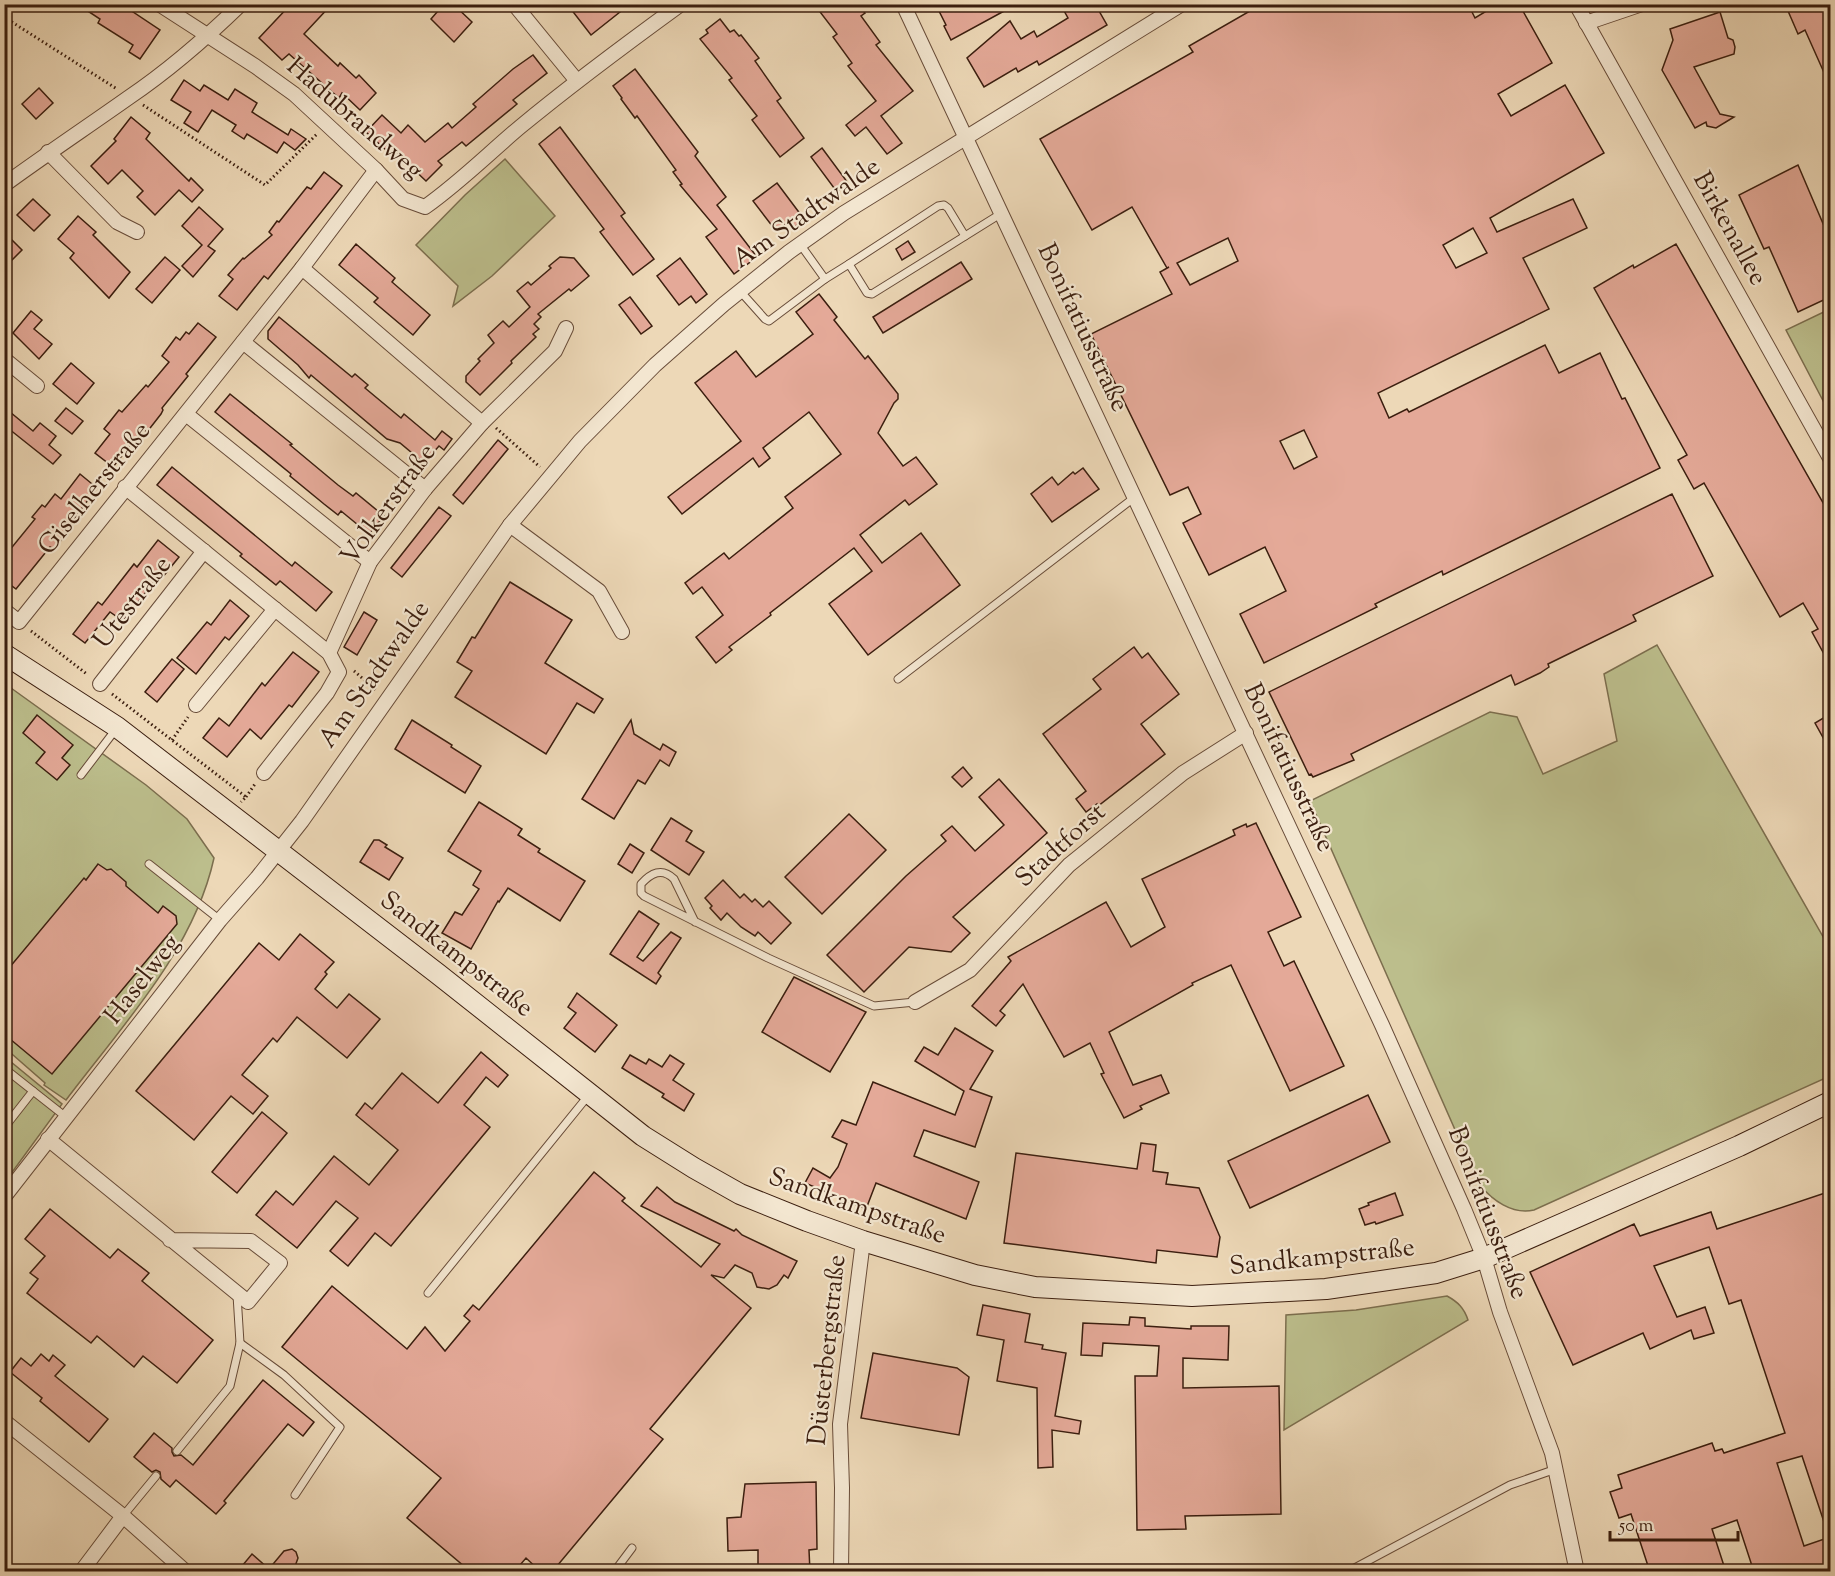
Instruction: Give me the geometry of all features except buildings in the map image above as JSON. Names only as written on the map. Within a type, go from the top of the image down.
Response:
[{"type":"street","name":"Hadubrandweg","points":[[159,4],[294,94],[376,170],[403,199],[425,207],[451,189],[505,139],[577,81],[681,4]]},
{"type":"street","points":[[4,185],[48,152],[130,97],[207,37],[241,4]]},
{"type":"street","points":[[514,4],[577,81]]},
{"type":"street","name":"Bonifatiusstraße","points":[[903,4],[1246,733],[1446,1168],[1484,1258],[1498,1305],[1556,1469],[1577,1572]]},
{"type":"street","name":"Am Stadtwalde","points":[[277,851],[302,821],[510,525],[580,441],[655,365],[740,291],[844,213],[1182,4]]},
{"type":"street","name":"Birkenallee","points":[[1576,4],[1830,458]]},
{"type":"street","points":[[1586,23],[1642,4]]},
{"type":"street","points":[[48,152],[117,222],[137,232]]},
{"type":"street","name":"Giselherstraße","points":[[19,622],[302,268],[376,170]]},
{"type":"street","points":[[302,268],[484,422]]},
{"type":"street","name":"Volkerstraße","points":[[329,653],[370,562],[425,489],[484,422],[555,351],[566,328]]},
{"type":"street","points":[[243,342],[425,489]]},
{"type":"street","points":[[4,359],[37,386]]},
{"type":"street","name":"Giselherstraße","points":[[186,414],[370,562]]},
{"type":"street","name":"Utestraße","points":[[125,487],[329,653],[337,669]]},
{"type":"street","points":[[510,525],[599,591],[622,632]]},
{"type":"street","name":"Utestraße","points":[[100,684],[204,551]]},
{"type":"street","points":[[196,705],[275,609]]},
{"type":"street","points":[[4,610],[19,622]]},
{"type":"street","name":"Sandkampstraße","points":[[4,654],[117,727],[438,974],[643,1136],[740,1194],[863,1241],[975,1275],[1035,1287],[1192,1296],[1326,1289],[1436,1273],[1484,1258],[1739,1146],[1830,1102]]},
{"type":"street","points":[[264,773],[327,693],[339,672],[337,669]]},
{"type":"street","name":"Stadtforst","points":[[915,1002],[970,970],[1069,865],[1183,773],[1246,733]]},
{"type":"street","name":"Haselweg","points":[[4,1197],[220,920],[277,851]]},
{"type":"street","points":[[48,1139],[170,1240],[248,1302],[280,1263],[251,1240],[170,1240]]},
{"type":"street","name":"Düsterbergstraße","points":[[841,1572],[840,1424],[863,1241]]},
{"type":"street","points":[[4,1421],[123,1516],[186,1572]]},
{"type":"street","points":[[81,1572],[123,1516]]},
{"type":"lane","points":[[740,291],[769,321],[825,279],[938,206],[944,205],[948,208],[965,236]]},
{"type":"lane","points":[[849,264],[867,293],[872,294],[1002,213]]},
{"type":"lane","points":[[800,244],[825,279]]},
{"type":"lane","points":[[898,679],[1135,497]]},
{"type":"lane","points":[[81,776],[117,727]]},
{"type":"lane","points":[[149,864],[220,920]]},
{"type":"lane","points":[[695,922],[670,875],[659,872],[652,874],[641,884],[641,893],[644,896],[695,922],[768,958],[874,1006],[915,1002]]},
{"type":"lane","points":[[4,1068],[66,1117]]},
{"type":"lane","points":[[4,1128],[33,1091]]},
{"type":"lane","points":[[428,1293],[590,1094]]},
{"type":"lane","points":[[177,1451],[230,1386],[240,1343],[237,1292]]},
{"type":"lane","points":[[240,1343],[284,1375],[340,1427],[295,1495]]},
{"type":"lane","points":[[1347,1572],[1510,1485],[1556,1469]]},
{"type":"lane","points":[[123,1516],[156,1476]]},
{"type":"lane","points":[[614,1572],[632,1548]]},
{"type":"path","points":[[4,17],[265,184],[327,124]]},
{"type":"path","points":[[484,422],[551,476]]},
{"type":"path","points":[[19,622],[246,797],[231,816]]},
{"type":"path","points":[[337,669],[347,665],[386,699]]},
{"type":"path","points":[[172,740],[196,705]]},
{"type":"green space","points":[[505,159],[555,216],[492,276],[453,306],[458,286],[416,245],[465,195]]},
{"type":"green space","points":[[1830,309],[1830,414],[1786,330]]},
{"type":"green space","points":[[1657,645],[1830,949],[1830,1076],[1534,1210],[1510,1208],[1496,1201],[1479,1184],[1310,801],[1490,712],[1517,717],[1543,774],[1617,741],[1604,674]]},
{"type":"green space","points":[[11,688],[146,785],[187,819],[214,858],[204,892],[173,956],[132,1016],[66,1100],[44,1085],[45,1083],[5,1048],[4,696]]},
{"type":"green space","points":[[5,1057],[62,1104],[5,1182]]},
{"type":"green space","points":[[1447,1296],[1460,1306],[1468,1320],[1284,1430],[1286,1315],[1356,1310]]}]
